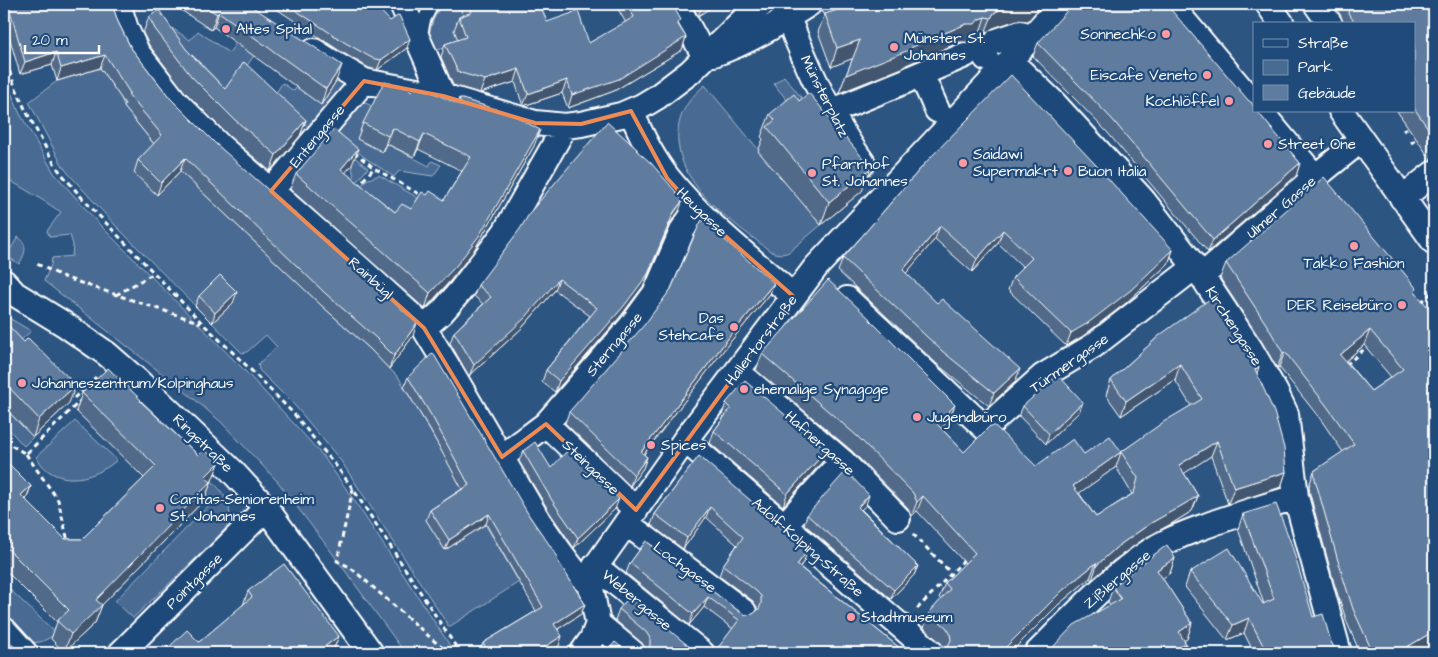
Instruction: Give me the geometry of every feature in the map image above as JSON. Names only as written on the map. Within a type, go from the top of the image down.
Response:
[{"type":"street","name":"Rainbügl","points":[[118,4],[126,29],[137,52],[175,101],[220,146],[382,287],[424,328],[454,374],[520,491],[560,552],[578,576],[593,575]]},
{"type":"street","points":[[402,4],[443,96]]},
{"type":"street","points":[[676,4],[705,57]]},
{"type":"street","points":[[297,39],[332,63],[364,81],[443,96],[524,121],[565,126],[596,121],[631,112],[657,97],[672,87],[762,4]]},
{"type":"street","points":[[705,57],[742,44],[809,4]]},
{"type":"street","points":[[1010,61],[1061,4]]},
{"type":"street","points":[[1168,4],[1253,103]]},
{"type":"street","points":[[1268,4],[1281,22]]},
{"type":"street","points":[[1316,4],[1329,22]]},
{"type":"street","name":"Münsterplatz","points":[[788,18],[804,59],[830,112],[868,170]]},
{"type":"street","points":[[830,112],[1021,33],[1032,36]]},
{"type":"street","name":"Hallertorstraße","points":[[593,575],[631,516],[685,440],[816,267],[1010,61]]},
{"type":"street","name":"Kirchengasse","points":[[1010,61],[1053,102],[1143,200],[1198,271],[1251,350],[1275,391],[1286,414],[1296,498],[1339,653]]},
{"type":"street","points":[[913,78],[937,110]]},
{"type":"street","name":"Entengasse","points":[[271,191],[364,81]]},
{"type":"street","name":"Heugasse","points":[[631,112],[648,149],[667,178],[696,210],[793,296]]},
{"type":"street","points":[[1261,112],[1315,177]]},
{"type":"street","points":[[1342,112],[1434,242]]},
{"type":"street","points":[[424,328],[442,312],[461,290],[505,232],[565,126]]},
{"type":"street","name":"Ulmer Gasse","points":[[1198,271],[1361,140]]},
{"type":"street","points":[[1402,198],[1434,173]]},
{"type":"street","name":"Sterngasse","points":[[502,457],[546,424],[631,326],[656,292],[683,229],[696,210]]},
{"type":"street","name":"Türmergasse","points":[[816,267],[825,278],[985,428],[1043,376],[1093,346],[1198,271]]},
{"type":"street","name":"Ringstraße","points":[[8,289],[82,336],[112,359],[140,383],[231,470],[266,508],[372,653]]},
{"type":"street","name":"Hafnergasse","points":[[738,372],[842,461],[898,518]]},
{"type":"street","name":"Steingasse","points":[[546,424],[631,516]]},
{"type":"street","name":"Adolf-Kolping-Straße","points":[[685,440],[932,653]]},
{"type":"street","points":[[784,526],[842,461]]},
{"type":"street","name":"Zißlergasse","points":[[1037,653],[1092,598],[1136,561],[1155,548],[1200,528],[1249,511],[1296,498]]},
{"type":"street","name":"Pointgasse","points":[[121,653],[266,508]]},
{"type":"street","name":"Lochgasse","points":[[631,516],[744,612]]},
{"type":"street","points":[[582,653],[592,639],[598,624],[593,575]]},
{"type":"street","name":"Webergasse","points":[[593,575],[702,653]]},
{"type":"street","points":[[598,624],[632,653]]},
{"type":"street","points":[[4,630],[25,653]]},
{"type":"lane","points":[[419,42],[424,20],[432,4]]},
{"type":"path","points":[[569,4],[575,21]]},
{"type":"path","points":[[4,54],[25,109],[60,173],[202,323],[294,414],[337,466],[353,489],[460,653]]},
{"type":"path","points":[[4,82],[12,79]]},
{"type":"path","points":[[326,126],[374,168],[429,200]]},
{"type":"path","points":[[1403,131],[1408,127]]},
{"type":"path","points":[[1411,143],[1417,139]]},
{"type":"path","points":[[356,188],[374,168]]},
{"type":"path","points":[[37,264],[66,278],[202,323]]},
{"type":"path","points":[[116,295],[155,273]]},
{"type":"path","points":[[1417,304],[1434,291]]},
{"type":"path","points":[[1342,369],[1372,343]]},
{"type":"path","points":[[74,398],[96,377]]},
{"type":"path","points":[[26,454],[86,395]]},
{"type":"path","points":[[4,442],[26,454],[58,500],[70,548]]},
{"type":"path","points":[[353,489],[337,561],[350,568],[448,653]]},
{"type":"path","points":[[898,518],[951,573]]},
{"type":"path","points":[[901,626],[971,552]]},
{"type":"highlighted area","points":[[364,81],[443,96],[535,123],[581,124],[631,111],[667,178],[696,210],[793,296],[636,510],[546,424],[502,457],[424,328],[271,191]]},
{"type":"green space","points":[[443,4],[459,4],[467,25],[459,43],[431,52],[430,30],[435,16]]},
{"type":"green space","points":[[161,21],[190,40],[198,31],[229,53],[239,39],[258,50],[236,81],[216,122]]},
{"type":"green space","points":[[98,65],[121,98],[124,107],[157,148],[157,195],[180,171],[399,378],[519,582],[449,627],[341,461],[297,408],[259,370],[258,364],[277,347],[266,335],[247,352],[242,353],[115,225],[67,172],[29,102],[57,81],[83,73]]},
{"type":"green space","points":[[4,75],[19,112],[54,173],[99,224],[247,373],[323,456],[455,653],[405,653],[278,482],[221,422],[44,281],[52,258],[72,256],[73,245],[70,235],[50,237],[47,231],[61,212],[4,177]]},
{"type":"green space","points":[[784,76],[837,142],[827,150],[774,84]]},
{"type":"green space","points":[[338,78],[351,86],[313,132],[275,95],[282,83],[294,91],[297,87],[321,104]]},
{"type":"green space","points":[[705,85],[821,225],[789,252],[780,254],[770,251],[726,217],[700,191],[689,176],[682,160],[678,142],[679,125],[688,103]]},
{"type":"green space","points":[[359,100],[374,107],[387,144],[429,166],[432,161],[441,165],[433,176],[399,171],[394,177],[364,157],[334,130]]},
{"type":"green space","points":[[332,139],[368,168],[325,220],[319,216],[354,179],[352,165]]},
{"type":"green space","points":[[379,175],[418,198],[424,207],[405,225],[352,197],[366,180]]},
{"type":"green space","points":[[18,237],[25,246],[23,257],[19,264],[4,254],[4,251],[8,253]]},
{"type":"green space","points":[[4,315],[31,331],[9,351],[4,346]]},
{"type":"green space","points":[[4,407],[33,437],[24,446],[4,424]]},
{"type":"green space","points":[[75,421],[117,460],[108,467],[90,475],[67,478],[46,469],[36,457]]},
{"type":"green space","points":[[212,481],[221,491],[229,508],[230,514],[226,527],[216,539],[133,618],[115,601],[209,505],[199,494]]},
{"type":"green space","points":[[4,584],[56,633],[39,642],[27,640],[22,636],[4,617]]},
{"type":"building","points":[[8,4],[112,4],[118,22],[131,48],[170,98],[215,143],[417,323],[394,356],[326,294],[185,158],[161,183],[138,160],[162,135],[128,94],[130,93],[105,55],[61,68],[56,52],[25,62]]},
{"type":"building","points":[[201,4],[248,4],[342,65],[326,89],[219,12],[217,14]]},
{"type":"building","points":[[286,4],[374,4],[390,21],[399,15],[410,39],[381,60],[372,58]]},
{"type":"building","points":[[468,4],[496,4],[497,7],[506,4],[540,4],[547,22],[578,11],[589,43],[634,17],[627,4],[672,4],[681,20],[677,23],[686,37],[619,79],[572,95],[567,80],[528,94],[519,69],[485,80],[458,72],[445,44],[466,37],[459,17],[472,12]]},
{"type":"building","points":[[846,4],[1017,4],[999,10],[991,18],[985,17],[979,19],[975,24],[966,24],[909,50],[846,75],[860,40],[837,48],[825,14],[850,6]]},
{"type":"building","points":[[1073,4],[1165,4],[1252,103],[1253,112],[1258,112],[1300,163],[1213,240],[1112,119],[1038,43]]},
{"type":"building","points":[[1350,4],[1434,4],[1434,137],[1416,111],[1416,22],[1355,22],[1348,13]]},
{"type":"building","points":[[159,10],[186,49],[225,89],[244,62],[306,120],[276,155],[235,120],[191,76],[155,29],[149,17]]},
{"type":"building","points":[[1011,75],[1173,250],[1131,290],[1088,323],[1071,333],[1013,277],[1032,258],[1003,230],[977,259],[940,226],[903,270],[937,303],[942,299],[1020,369],[994,393],[942,351],[843,258],[928,160]]},
{"type":"building","points":[[384,82],[401,85],[412,91],[413,87],[430,91],[462,106],[459,98],[512,114],[540,130],[479,236],[456,266],[430,293],[296,174],[334,129],[358,149],[341,169],[395,212],[402,204],[411,209],[422,192],[427,195],[430,191],[444,200],[471,157],[424,134],[420,142],[393,128],[388,136],[363,123]]},
{"type":"building","points":[[809,93],[871,168],[829,202],[767,127],[775,120],[770,114],[794,94],[799,101]]},
{"type":"building","points":[[607,122],[651,163],[683,200],[674,212],[648,274],[624,306],[559,381],[546,370],[597,308],[559,279],[525,318],[474,365],[454,332],[491,297],[478,285],[520,229],[531,211]]},
{"type":"building","points":[[1324,177],[1417,289],[1414,291],[1434,314],[1434,631],[1397,653],[1373,653],[1353,609],[1315,479],[1314,471],[1354,444],[1285,352],[1283,353],[1226,263]],"holes":[[[1370,330],[1403,369],[1371,391],[1340,355]]]},
{"type":"building","points":[[702,220],[774,283],[730,336],[641,452],[647,457],[634,475],[569,412],[645,324],[671,289]]},
{"type":"building","points":[[220,275],[237,292],[215,313],[199,296]]},
{"type":"building","points":[[828,280],[870,319],[955,405],[937,424],[964,452],[990,426],[995,426],[1036,466],[1073,439],[1084,454],[1110,436],[1121,452],[1165,421],[1202,399],[1180,364],[1126,401],[1111,380],[1160,335],[1214,296],[1245,342],[1259,367],[1255,369],[1274,412],[1284,448],[1286,472],[1234,488],[1217,441],[1179,465],[1198,496],[1151,523],[1118,546],[1097,565],[1096,563],[1063,590],[1000,653],[918,653],[925,645],[935,651],[942,651],[948,646],[951,640],[950,633],[946,627],[929,613],[950,589],[945,583],[975,553],[923,496],[917,502],[913,493],[857,436],[762,354]],"holes":[[[1121,452],[1138,478],[1134,493],[1096,517],[1073,486]]]},
{"type":"building","points":[[4,321],[24,342],[28,338],[76,385],[39,419],[4,382]]},
{"type":"building","points":[[433,353],[530,517],[558,557],[556,558],[585,604],[554,624],[562,636],[535,653],[489,653],[483,643],[543,607],[489,514],[449,540],[430,510],[469,485],[408,377]]},
{"type":"building","name":"Caritas-Seniorenheim St. Johannes","points":[[108,368],[198,455],[204,449],[219,463],[205,477],[211,482],[96,600],[102,605],[71,634],[57,621],[69,610],[4,545],[4,459],[31,486],[21,495],[65,539],[82,539],[156,466],[82,393]]},
{"type":"building","points":[[1058,375],[1083,402],[1049,434],[1023,406]]},
{"type":"building","points":[[745,381],[827,450],[787,494],[714,431],[731,408],[726,403]]},
{"type":"building","points":[[535,442],[551,468],[568,450],[619,499],[578,538],[553,502],[523,451]]},
{"type":"building","points":[[699,456],[808,550],[797,565],[906,653],[714,653],[739,620],[708,597],[693,614],[630,563],[646,541],[740,612],[746,615],[753,614],[759,609],[761,596],[723,565],[743,537],[710,507],[687,538],[655,514]]},
{"type":"building","points":[[846,471],[869,495],[858,507],[918,566],[894,590],[807,515]]},
{"type":"building","points":[[1276,504],[1291,543],[1313,617],[1323,614],[1336,653],[1267,653],[1249,618],[1233,625],[1190,572],[1229,548],[1263,604],[1274,599],[1243,514]]},
{"type":"building","points":[[1167,545],[1175,558],[1157,570],[1192,623],[1179,632],[1186,644],[1181,646],[1185,653],[1022,653],[1033,648],[1047,651],[1074,625],[1121,599],[1113,587]]},
{"type":"building","points":[[284,564],[339,636],[316,653],[174,653],[168,648],[187,630],[199,642],[252,597],[248,591]]},
{"type":"building","points":[[629,597],[697,653],[644,653],[648,651],[650,638],[646,632],[619,609]]},
{"type":"building","points":[[4,636],[19,652],[21,653],[4,653]]},
{"type":"building","points":[[615,642],[628,653],[606,653]]},
{"type":"place","name":"Altes Spital","points":[[226,29]]},
{"type":"place","name":"Sonnechko","points":[[1166,34]]},
{"type":"place","name":"Münster St. Johannes","points":[[894,47]]},
{"type":"place","name":"Eiscafe Veneto","points":[[1207,75]]},
{"type":"place","name":"Kochlöffel","points":[[1229,101]]},
{"type":"place","name":"Street One","points":[[1268,144]]},
{"type":"place","name":"Saidawi Supermakrt","points":[[963,163]]},
{"type":"place","name":"Buon Italia","points":[[1068,171]]},
{"type":"place","name":"Pfarrhof St. Johannes","points":[[812,173]]},
{"type":"place","name":"Takko Fashion","points":[[1354,246]]},
{"type":"place","name":"DER Reisebüro","points":[[1402,305]]},
{"type":"place","name":"Das Stehcafe","points":[[734,327]]},
{"type":"place","name":"Johanneszentrum/Kolpinghaus","points":[[22,383]]},
{"type":"place","name":"ehemalige Synagoge","points":[[744,389]]},
{"type":"place","name":"Jugendbüro","points":[[917,417]]},
{"type":"place","name":"Spices","points":[[651,445]]},
{"type":"place","name":"Caritas-Seniorenheim St. Johannes","points":[[160,508]]},
{"type":"place","name":"Stadtmuseum","points":[[851,617]]}]
